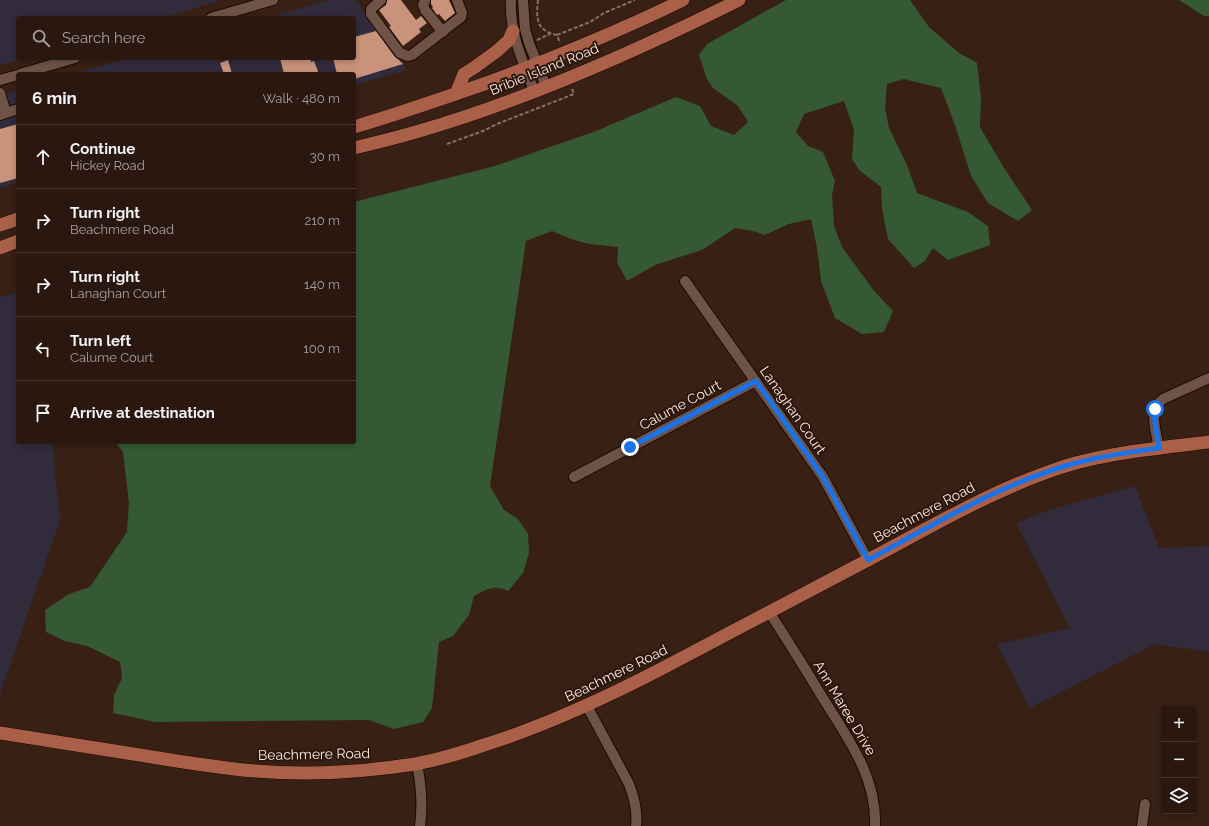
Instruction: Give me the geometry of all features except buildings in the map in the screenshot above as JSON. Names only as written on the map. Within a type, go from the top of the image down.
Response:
[{"type":"main road","name":"Bribie Island Road","points":[[356,125],[456,94],[531,66],[614,32],[682,0]]},
{"type":"main road","name":"Bribie Island Road","points":[[356,147],[416,132],[534,91],[653,41],[739,0]]},
{"type":"main road","points":[[456,94],[464,74],[476,67],[509,40],[513,31]]},
{"type":"main road","points":[[0,225],[16,220]]},
{"type":"main road","points":[[0,248],[16,241]]},
{"type":"main road","name":"Beachmere Road","points":[[0,733],[191,763],[255,771],[340,771],[417,764],[520,734],[587,706],[770,612],[983,499],[1045,472],[1095,458],[1209,442]]},
{"type":"street","points":[[218,16],[273,0]]},
{"type":"street","points":[[381,0],[370,9],[371,14],[403,56],[412,55],[461,17],[462,13],[457,0]]},
{"type":"street","points":[[423,0],[425,10],[442,32]]},
{"type":"street","points":[[511,0],[513,31],[531,66],[546,86]]},
{"type":"street","points":[[523,0],[525,29],[534,91]]},
{"type":"street","points":[[26,72],[67,60]]},
{"type":"street","points":[[0,80],[16,75]]},
{"type":"street","points":[[0,93],[3,114],[16,110]]},
{"type":"street","name":"Lanaghan Court","points":[[686,282],[823,477],[868,560]]},
{"type":"street","points":[[1159,448],[1154,416],[1158,402],[1209,378]]},
{"type":"street","name":"Calume Court","points":[[574,476],[756,381]]},
{"type":"street","name":"Ann Maree Drive","points":[[770,612],[863,765],[873,795],[875,826]]},
{"type":"street","points":[[587,706],[629,784],[636,807],[636,826]]},
{"type":"street","points":[[417,764],[422,788],[422,817],[420,826]]},
{"type":"street","points":[[1142,826],[1146,804]]},
{"type":"path","points":[[557,35],[590,22],[604,13],[635,0]]},
{"type":"shaded area","points":[[0,0],[222,0],[168,16],[16,16],[16,60],[18,60],[0,65]]},
{"type":"shaded area","points":[[329,0],[355,0],[407,70],[356,84],[356,72],[80,72],[122,60],[356,60],[356,16],[274,16]]},
{"type":"shaded area","points":[[16,91],[16,183],[0,188],[0,95]]},
{"type":"shaded area","points":[[16,293],[16,444],[52,444],[60,520],[0,694],[0,297]]},
{"type":"shaded area","points":[[1135,486],[1159,548],[1209,546],[1209,652],[1155,644],[1030,708],[997,644],[1070,628],[1016,523],[1049,510]]},
{"type":"green space","points":[[786,0],[910,0],[929,27],[959,53],[977,63],[981,98],[980,127],[1004,168],[1032,210],[1018,221],[988,203],[971,176],[956,128],[941,88],[904,79],[887,84],[885,108],[889,128],[907,165],[917,193],[968,212],[988,226],[990,245],[948,260],[933,248],[925,261],[914,268],[888,239],[882,208],[881,187],[859,170],[852,159],[854,130],[844,101],[804,114],[796,132],[808,146],[823,152],[835,181],[832,195],[834,226],[842,247],[875,292],[893,311],[884,332],[862,334],[835,318],[821,281],[817,248],[811,219],[789,224],[765,235],[735,228],[702,250],[655,265],[627,281],[617,262],[618,247],[589,244],[571,239],[552,231],[526,241],[490,486],[504,510],[518,519],[528,534],[529,553],[523,573],[508,591],[494,588],[474,596],[469,615],[453,636],[439,642],[432,708],[423,722],[394,729],[369,720],[155,722],[113,713],[114,695],[122,678],[120,662],[87,646],[65,641],[46,632],[45,610],[69,594],[90,587],[127,532],[129,503],[123,452],[117,444],[356,444],[356,201],[495,166],[596,131],[676,97],[700,106],[711,126],[734,135],[748,122],[738,106],[713,88],[707,79],[699,55],[707,44]]},
{"type":"green space","points":[[1179,0],[1209,0],[1209,16],[1204,16]]},
{"type":"route","points":[[630,447],[756,381],[823,477],[868,560],[983,499],[1045,472],[1095,458],[1159,448],[1155,429],[1155,409]]}]
